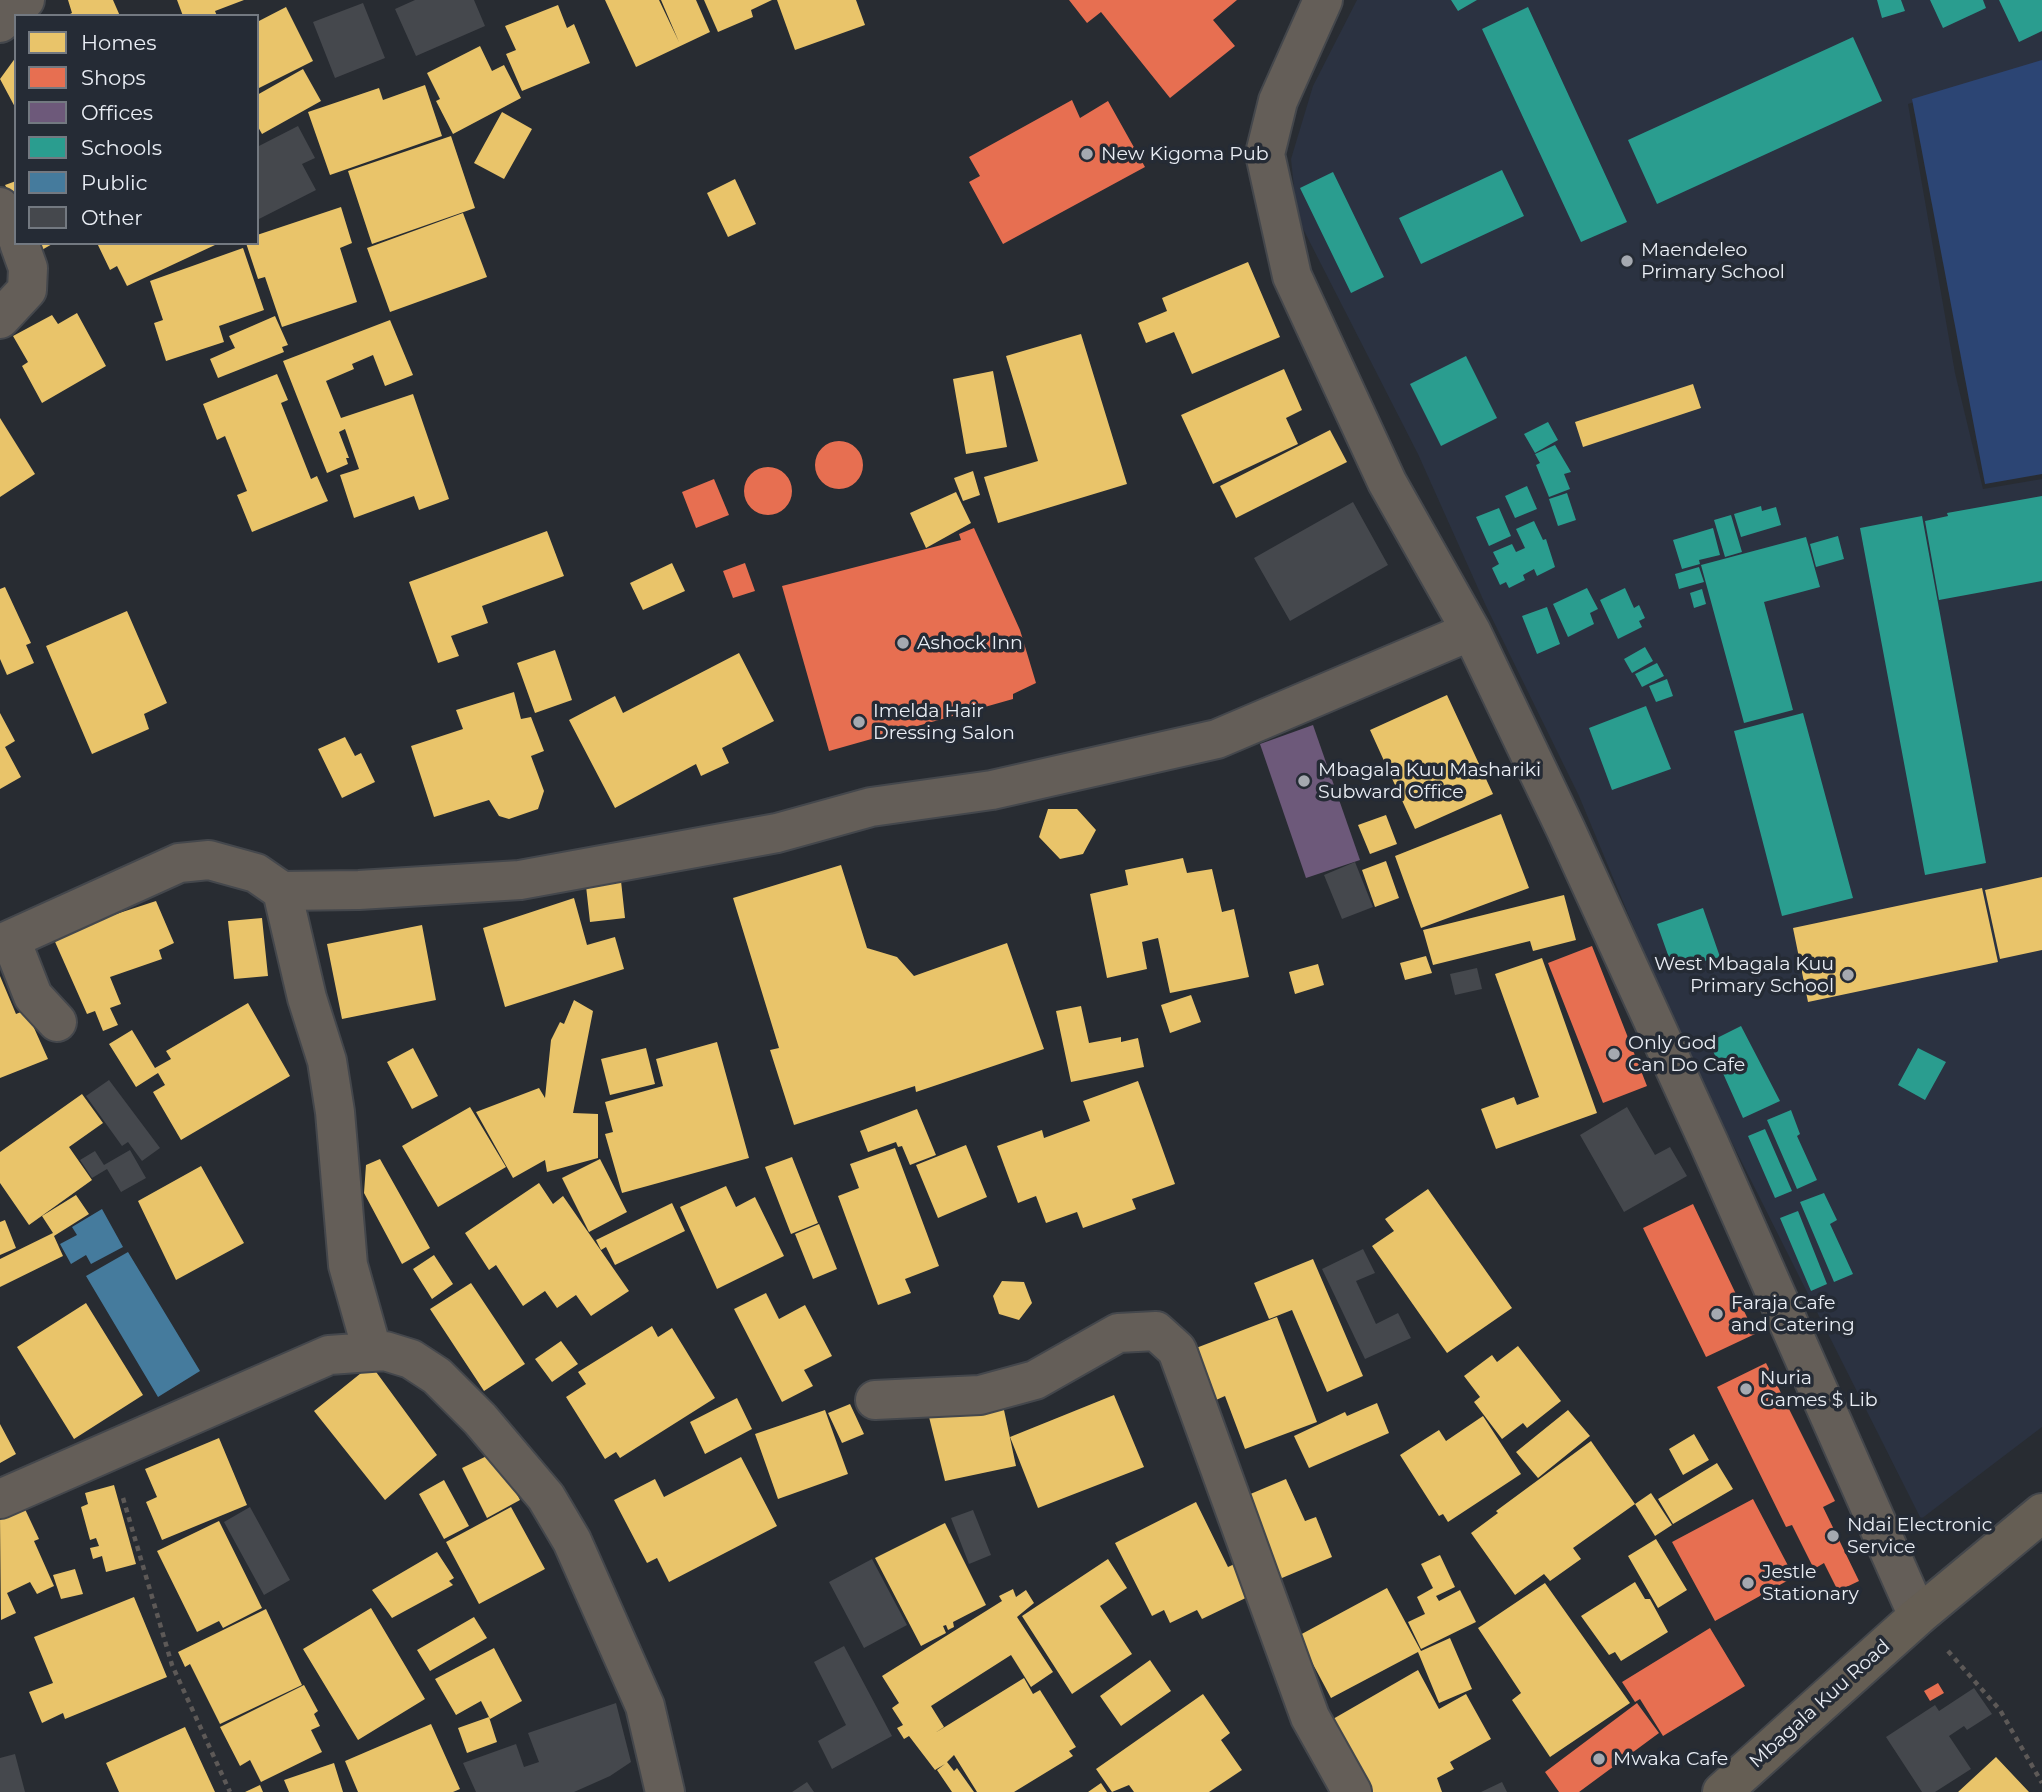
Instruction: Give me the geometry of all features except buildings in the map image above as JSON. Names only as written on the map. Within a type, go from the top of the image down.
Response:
[{"type":"street","points":[[0,23],[25,0]]},
{"type":"street","points":[[1322,0],[1278,101],[1265,154],[1279,230],[1292,276],[1387,482],[1471,631],[1703,1131],[1918,1616]]},
{"type":"street","points":[[0,207],[14,232]]},
{"type":"street","points":[[0,319],[27,290],[28,268],[20,245]]},
{"type":"street","points":[[57,1022],[33,996],[5,942],[179,863],[209,860],[257,873],[282,891],[359,890],[520,880],[776,832],[871,807],[992,790],[1217,739],[1471,631]]},
{"type":"street","points":[[282,891],[307,998],[327,1062],[335,1112],[348,1265],[372,1350]]},
{"type":"street","points":[[875,1400],[979,1395],[1035,1380],[1118,1333],[1156,1331],[1177,1350],[1310,1717],[1352,1792]]},
{"type":"street","points":[[0,1499],[37,1480],[109,1453],[201,1409],[329,1355],[372,1350],[411,1359],[437,1376],[480,1419],[546,1497],[597,1591],[645,1706],[665,1792]]},
{"type":"street","name":"Mbagala Kuu Road","points":[[1723,1792],[1918,1616],[2042,1513]]},
{"type":"path","points":[[109,1453],[172,1665],[230,1792]]},
{"type":"path","points":[[1918,1616],[2000,1710],[2042,1783]]},
{"type":"shaded area","points":[[1357,0],[2042,0],[2042,61],[1908,104],[1955,373],[1983,489],[2042,479],[2042,1427],[1921,1519],[1682,1043],[1579,796],[1486,606],[1418,454],[1297,217],[1291,159],[1313,86]]},
{"type":"shaded area","points":[[2042,60],[2042,474],[1985,484],[1912,99]]},
{"type":"place","name":"New Kigoma Pub","points":[[1087,154]]},
{"type":"place","name":"Maendeleo Primary School","points":[[1627,261]]},
{"type":"place","name":"Ashock Inn","points":[[903,643]]},
{"type":"place","name":"Imelda Hair Dressing Salon","points":[[859,722]]},
{"type":"place","name":"Mbagala Kuu Mashariki Subward Office","points":[[1304,781]]},
{"type":"place","name":"West Mbagala Kuu Primary School","points":[[1848,975]]},
{"type":"place","name":"Only God Can Do Cafe","points":[[1614,1054]]},
{"type":"place","name":"Faraja Cafe and Catering","points":[[1717,1314]]},
{"type":"place","name":"Nuria Games $ Lib","points":[[1746,1389]]},
{"type":"place","name":"Ndai Electronic Service","points":[[1833,1536]]},
{"type":"place","name":"Jestle Stationary","points":[[1748,1583]]},
{"type":"place","name":"Mwaka Cafe","points":[[1599,1759]]}]
